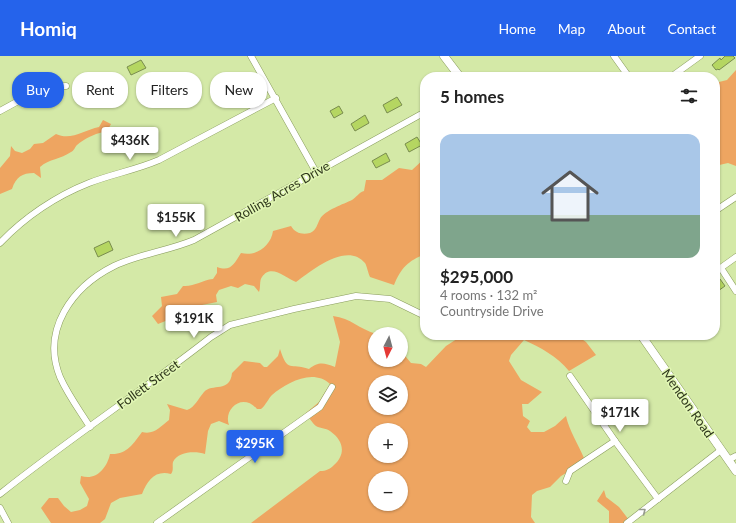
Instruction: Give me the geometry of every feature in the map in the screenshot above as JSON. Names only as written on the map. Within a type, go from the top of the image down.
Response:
[{"type":"main road","points":[[444,56],[456,72]]},
{"type":"main road","name":"Mendon Road","points":[[644,340],[736,471]]},
{"type":"street","points":[[251,56],[276,98],[316,172]]},
{"type":"street","points":[[614,56],[625,72]]},
{"type":"street","points":[[678,72],[700,56]]},
{"type":"street","points":[[0,111],[44,88],[66,86]]},
{"type":"street","points":[[0,244],[25,221],[68,193],[88,183],[143,167],[159,160],[276,98]]},
{"type":"street","name":"Rolling Acres Drive","points":[[90,427],[66,389],[60,377],[55,358],[55,343],[58,328],[67,304],[76,293],[114,266],[194,240],[420,115]]},
{"type":"street","points":[[720,207],[736,197]]},
{"type":"street","points":[[736,257],[721,268],[736,291]]},
{"type":"street","name":"Follett Street","points":[[0,494],[59,447],[90,427],[211,337],[230,325],[356,296],[390,299],[420,314]]},
{"type":"street","points":[[570,376],[615,441],[658,499]]},
{"type":"street","points":[[157,523],[320,407],[332,387]]},
{"type":"street","points":[[566,481],[570,470],[615,441]]},
{"type":"street","points":[[627,523],[721,450]]},
{"type":"street","points":[[728,460],[736,456]]},
{"type":"street","points":[[0,508],[8,523]]},
{"type":"shaded area","points":[[736,70],[736,166],[728,163],[720,165],[720,82],[727,80]]},
{"type":"shaded area","points":[[103,120],[111,124],[105,135],[103,132],[89,137],[77,145],[74,150],[44,164],[40,167],[41,178],[34,173],[20,176],[15,181],[12,189],[0,194],[0,168],[10,156],[11,146],[15,151],[22,153],[30,149],[34,144],[43,143],[56,134],[62,136],[72,136],[99,127]]},
{"type":"shaded area","points":[[420,163],[420,256],[410,262],[402,270],[394,285],[370,277],[365,263],[357,257],[349,255],[339,256],[320,265],[296,282],[279,273],[270,271],[262,277],[259,292],[254,286],[245,284],[238,288],[231,286],[219,290],[216,295],[217,302],[192,307],[184,316],[185,323],[175,323],[168,320],[158,324],[152,316],[162,306],[161,297],[177,294],[183,286],[213,279],[217,273],[217,267],[229,268],[234,264],[241,253],[247,254],[257,252],[266,246],[272,236],[273,231],[291,226],[299,233],[310,233],[315,229],[322,216],[352,200],[364,191],[366,180],[382,180],[399,168],[412,170]]},
{"type":"shaded area","points":[[333,316],[350,321],[368,330],[368,367],[408,367],[408,359],[411,363],[421,364],[426,367],[446,346],[455,340],[524,340],[511,355],[509,361],[521,380],[542,392],[528,404],[522,404],[523,416],[530,421],[527,427],[531,432],[544,432],[555,426],[566,416],[571,432],[584,458],[580,465],[561,476],[550,487],[537,491],[532,495],[531,517],[535,523],[251,523],[320,471],[331,468],[338,461],[342,452],[341,443],[335,435],[328,430],[316,426],[306,413],[319,402],[330,384],[323,379],[308,377],[292,382],[278,390],[261,409],[257,409],[251,404],[245,402],[235,405],[229,414],[229,425],[219,421],[211,424],[208,431],[205,454],[192,452],[175,458],[171,474],[161,473],[156,475],[147,484],[142,494],[120,498],[111,503],[105,519],[100,523],[51,523],[41,508],[49,498],[58,498],[71,512],[80,510],[87,506],[89,499],[80,483],[81,476],[91,477],[96,475],[106,464],[110,454],[125,451],[142,432],[146,433],[160,428],[169,420],[170,410],[167,404],[187,410],[190,409],[207,389],[220,387],[228,383],[231,379],[232,373],[244,361],[260,363],[264,367],[267,367],[278,356],[280,349],[285,362],[290,366],[309,369],[319,364],[328,364],[335,367],[340,342]]},
{"type":"shaded area","points":[[524,340],[583,340],[596,355],[569,371],[543,349]]},
{"type":"shaded area","points":[[604,490],[606,497],[619,507],[629,520],[626,523],[609,523],[609,511],[597,501]]},
{"type":"building","points":[[725,56],[733,56],[735,58],[719,70],[716,70],[712,65],[720,58],[721,60]]},
{"type":"building","points":[[141,60],[146,68],[131,75],[127,67]]},
{"type":"building","points":[[397,97],[402,105],[387,113],[383,105]]},
{"type":"building","points":[[339,106],[343,113],[334,118],[330,111]]},
{"type":"building","points":[[365,115],[369,123],[355,131],[351,124]]},
{"type":"building","points":[[417,137],[420,142],[420,146],[409,152],[405,144]]},
{"type":"building","points":[[386,153],[390,161],[376,168],[372,161]]},
{"type":"building","points":[[109,241],[113,250],[98,257],[94,248]]},
{"type":"building","points":[[720,279],[725,286],[720,290]]}]
